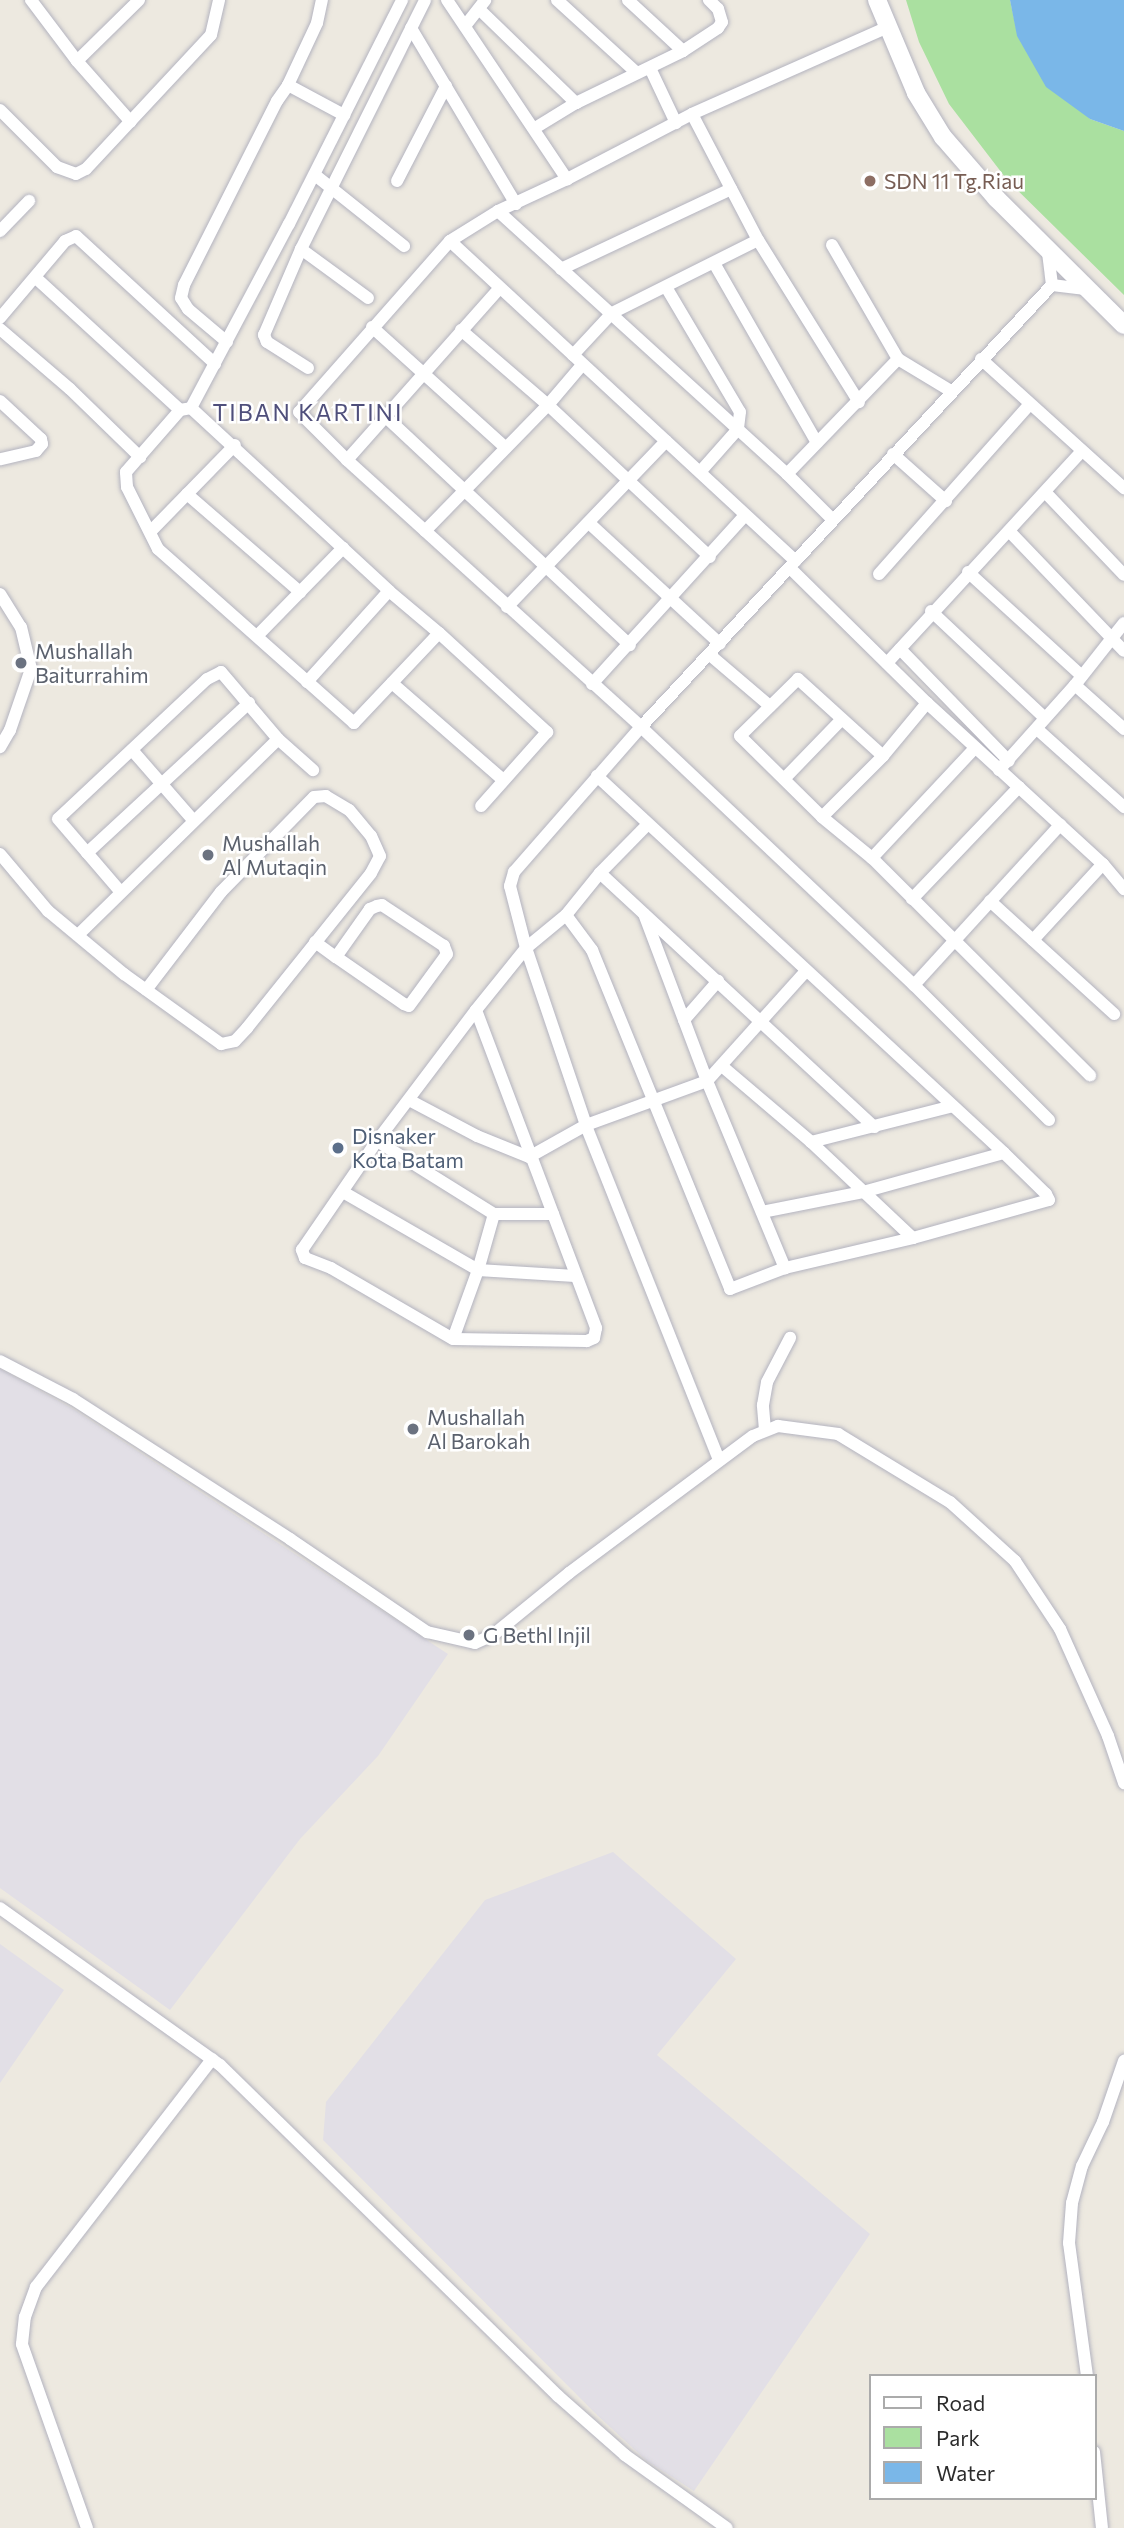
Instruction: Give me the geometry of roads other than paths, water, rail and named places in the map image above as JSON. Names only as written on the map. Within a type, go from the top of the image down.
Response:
[{"type":"main road","points":[[877,0],[916,93],[943,137],[1048,251],[1124,325]]},
{"type":"street","points":[[30,0],[77,61],[131,122]]},
{"type":"street","points":[[77,61],[125,5],[139,0]]},
{"type":"street","points":[[0,110],[57,167],[76,174],[86,169],[211,35],[219,0]]},
{"type":"street","points":[[227,342],[188,309],[181,298],[184,285],[276,101],[288,85],[317,23],[322,0]]},
{"type":"street","points":[[402,0],[315,174],[215,364],[186,409],[126,472],[125,479],[158,549],[354,723],[439,633]]},
{"type":"street","points":[[308,368],[264,339],[301,249],[425,0]]},
{"type":"street","points":[[447,0],[567,179]]},
{"type":"street","points":[[556,0],[644,71],[676,123]]},
{"type":"street","points":[[628,0],[683,51]]},
{"type":"street","points":[[534,128],[576,103],[683,51],[718,28],[722,22],[718,9],[709,0]]},
{"type":"street","points":[[465,26],[482,5],[576,103]]},
{"type":"street","points":[[888,27],[692,114],[567,179],[498,211],[450,241],[299,412],[347,460],[641,727],[914,985],[1049,1120]]},
{"type":"street","points":[[411,28],[516,204]]},
{"type":"street","points":[[288,85],[344,115]]},
{"type":"street","points":[[397,181],[446,86]]},
{"type":"street","points":[[692,114],[758,240],[859,402]]},
{"type":"street","points":[[315,174],[332,191],[404,246]]},
{"type":"street","points":[[561,269],[731,189]]},
{"type":"street","points":[[0,231],[29,201]]},
{"type":"street","points":[[498,211],[787,474],[832,519]]},
{"type":"street","points":[[0,318],[65,241],[76,236],[215,364]]},
{"type":"street","points":[[425,531],[465,487],[548,405],[612,313],[758,240]]},
{"type":"street","points":[[450,241],[745,515],[887,663],[975,748],[1004,765]]},
{"type":"street","points":[[832,245],[898,359],[951,391]]},
{"type":"street","points":[[301,249],[368,298]]},
{"type":"street","points":[[1048,251],[1052,285]]},
{"type":"street","points":[[714,263],[817,443]]},
{"type":"street","points":[[36,278],[186,409],[235,445],[389,591],[547,732],[481,806]]},
{"type":"street","points":[[1052,285],[1086,289]]},
{"type":"street","points":[[719,1460],[586,1125],[526,948],[510,886],[514,872],[641,727],[1052,285]]},
{"type":"street","points":[[666,287],[740,412],[738,429],[700,472]]},
{"type":"street","points":[[347,460],[499,289]]},
{"type":"street","points":[[372,327],[505,447]]},
{"type":"street","points":[[0,329],[70,389],[140,457]]},
{"type":"street","points":[[461,330],[548,405],[710,556]]},
{"type":"street","points":[[787,474],[898,359]]},
{"type":"street","points":[[981,359],[1124,488]]},
{"type":"street","points":[[0,401],[41,439],[42,444],[36,451],[0,459]]},
{"type":"street","points":[[879,574],[1030,404]]},
{"type":"street","points":[[386,417],[465,487],[630,645]]},
{"type":"street","points":[[507,607],[666,441]]},
{"type":"street","points":[[151,531],[235,445]]},
{"type":"street","points":[[887,663],[968,572],[1046,493],[1082,450]]},
{"type":"street","points":[[893,454],[946,501]]},
{"type":"street","points":[[1046,493],[1124,575]]},
{"type":"street","points":[[187,494],[300,592]]},
{"type":"street","points":[[592,684],[671,600],[745,515]]},
{"type":"street","points":[[589,523],[720,645]]},
{"type":"street","points":[[1009,531],[1124,652]]},
{"type":"street","points":[[258,635],[343,548]]},
{"type":"street","points":[[968,572],[1124,729]]},
{"type":"street","points":[[307,682],[389,591]]},
{"type":"street","points":[[0,594],[22,627],[31,669],[10,730],[0,747]]},
{"type":"street","points":[[932,611],[1045,718]]},
{"type":"street","points":[[1004,765],[1079,681],[1124,623]]},
{"type":"street","points":[[900,649],[1004,765],[1019,787],[1103,864],[1124,889]]},
{"type":"street","points":[[710,655],[770,706]]},
{"type":"street","points":[[120,891],[58,819],[214,674],[221,672],[278,739],[313,770]]},
{"type":"street","points":[[883,756],[798,679],[740,736],[822,817],[872,858],[1090,1075]]},
{"type":"street","points":[[393,683],[503,780]]},
{"type":"street","points":[[822,817],[883,756],[927,702]]},
{"type":"street","points":[[87,853],[249,704]]},
{"type":"street","points":[[784,779],[842,719]]},
{"type":"street","points":[[1037,729],[1124,807]]},
{"type":"street","points":[[78,935],[278,739]]},
{"type":"street","points":[[872,858],[975,748]]},
{"type":"street","points":[[132,750],[194,821]]},
{"type":"street","points":[[566,915],[592,950],[730,1289],[785,1268],[913,1238],[1049,1200],[953,1106],[597,776]]},
{"type":"street","points":[[912,899],[1019,787]]},
{"type":"street","points":[[0,854],[48,911],[146,990],[221,1044],[235,1041],[371,873],[380,856],[371,836],[349,810],[326,796],[314,797],[221,892],[146,990]]},
{"type":"street","points":[[476,1010],[529,1157],[596,1328],[594,1338],[587,1341],[453,1339],[331,1268],[304,1258],[302,1250],[377,1141],[476,1010],[526,948],[566,915],[600,873],[647,825]]},
{"type":"street","points":[[914,985],[1060,825]]},
{"type":"street","points":[[1033,940],[1103,864]]},
{"type":"street","points":[[600,873],[874,1127]]},
{"type":"street","points":[[990,901],[1114,1014]]},
{"type":"street","points":[[315,942],[336,957],[409,1006],[447,954],[444,946],[382,905],[377,905],[370,909],[336,957]]},
{"type":"street","points":[[645,914],[707,1081],[785,1268]]},
{"type":"street","points":[[529,1157],[586,1125],[707,1081],[723,1067],[806,971]]},
{"type":"street","points":[[684,1020],[718,981]]},
{"type":"street","points":[[723,1067],[811,1142],[913,1238]]},
{"type":"street","points":[[409,1100],[477,1136],[529,1157]]},
{"type":"street","points":[[811,1142],[953,1106]]},
{"type":"street","points":[[377,1141],[494,1214],[553,1214]]},
{"type":"street","points":[[762,1212],[863,1192],[1003,1153]]},
{"type":"street","points":[[343,1192],[478,1270],[575,1276]]},
{"type":"street","points":[[453,1339],[478,1270],[494,1214]]},
{"type":"street","points":[[765,1430],[763,1405],[767,1382],[790,1338]]},
{"type":"street","points":[[0,1361],[84,1406],[290,1539],[427,1632],[475,1643],[493,1636],[569,1573],[719,1460],[765,1430],[794,1426],[838,1434],[950,1502],[1015,1561],[1060,1629],[1108,1736],[1124,1783]]},
{"type":"street","points":[[0,1908],[212,2059],[558,2396],[625,2455],[727,2528]]},
{"type":"street","points":[[87,2528],[22,2344],[25,2317],[36,2287],[212,2059]]},
{"type":"street","points":[[1087,2374],[1069,2243],[1072,2203],[1082,2166],[1103,2122],[1124,2061]]},
{"type":"street","points":[[1096,2471],[1102,2528]]},
{"type":"water","points":[[1010,0],[1124,0],[1124,131],[1090,119],[1046,87],[1017,36]]},
{"type":"place","name":"SDN 11 Tg.Riau","points":[[870,181]]},
{"type":"place","name":"Mushallah Baiturrahim","points":[[21,663]]},
{"type":"place","name":"Mushallah Al Mutaqin","points":[[208,855]]},
{"type":"place","name":"Disnaker Kota Batam","points":[[338,1148]]},
{"type":"place","name":"Mushallah Al Barokah","points":[[413,1429]]},
{"type":"place","name":"G Bethl Injil","points":[[469,1635]]},
{"type":"district","name":"TIBAN KARTINI","points":[[308,412]]}]
